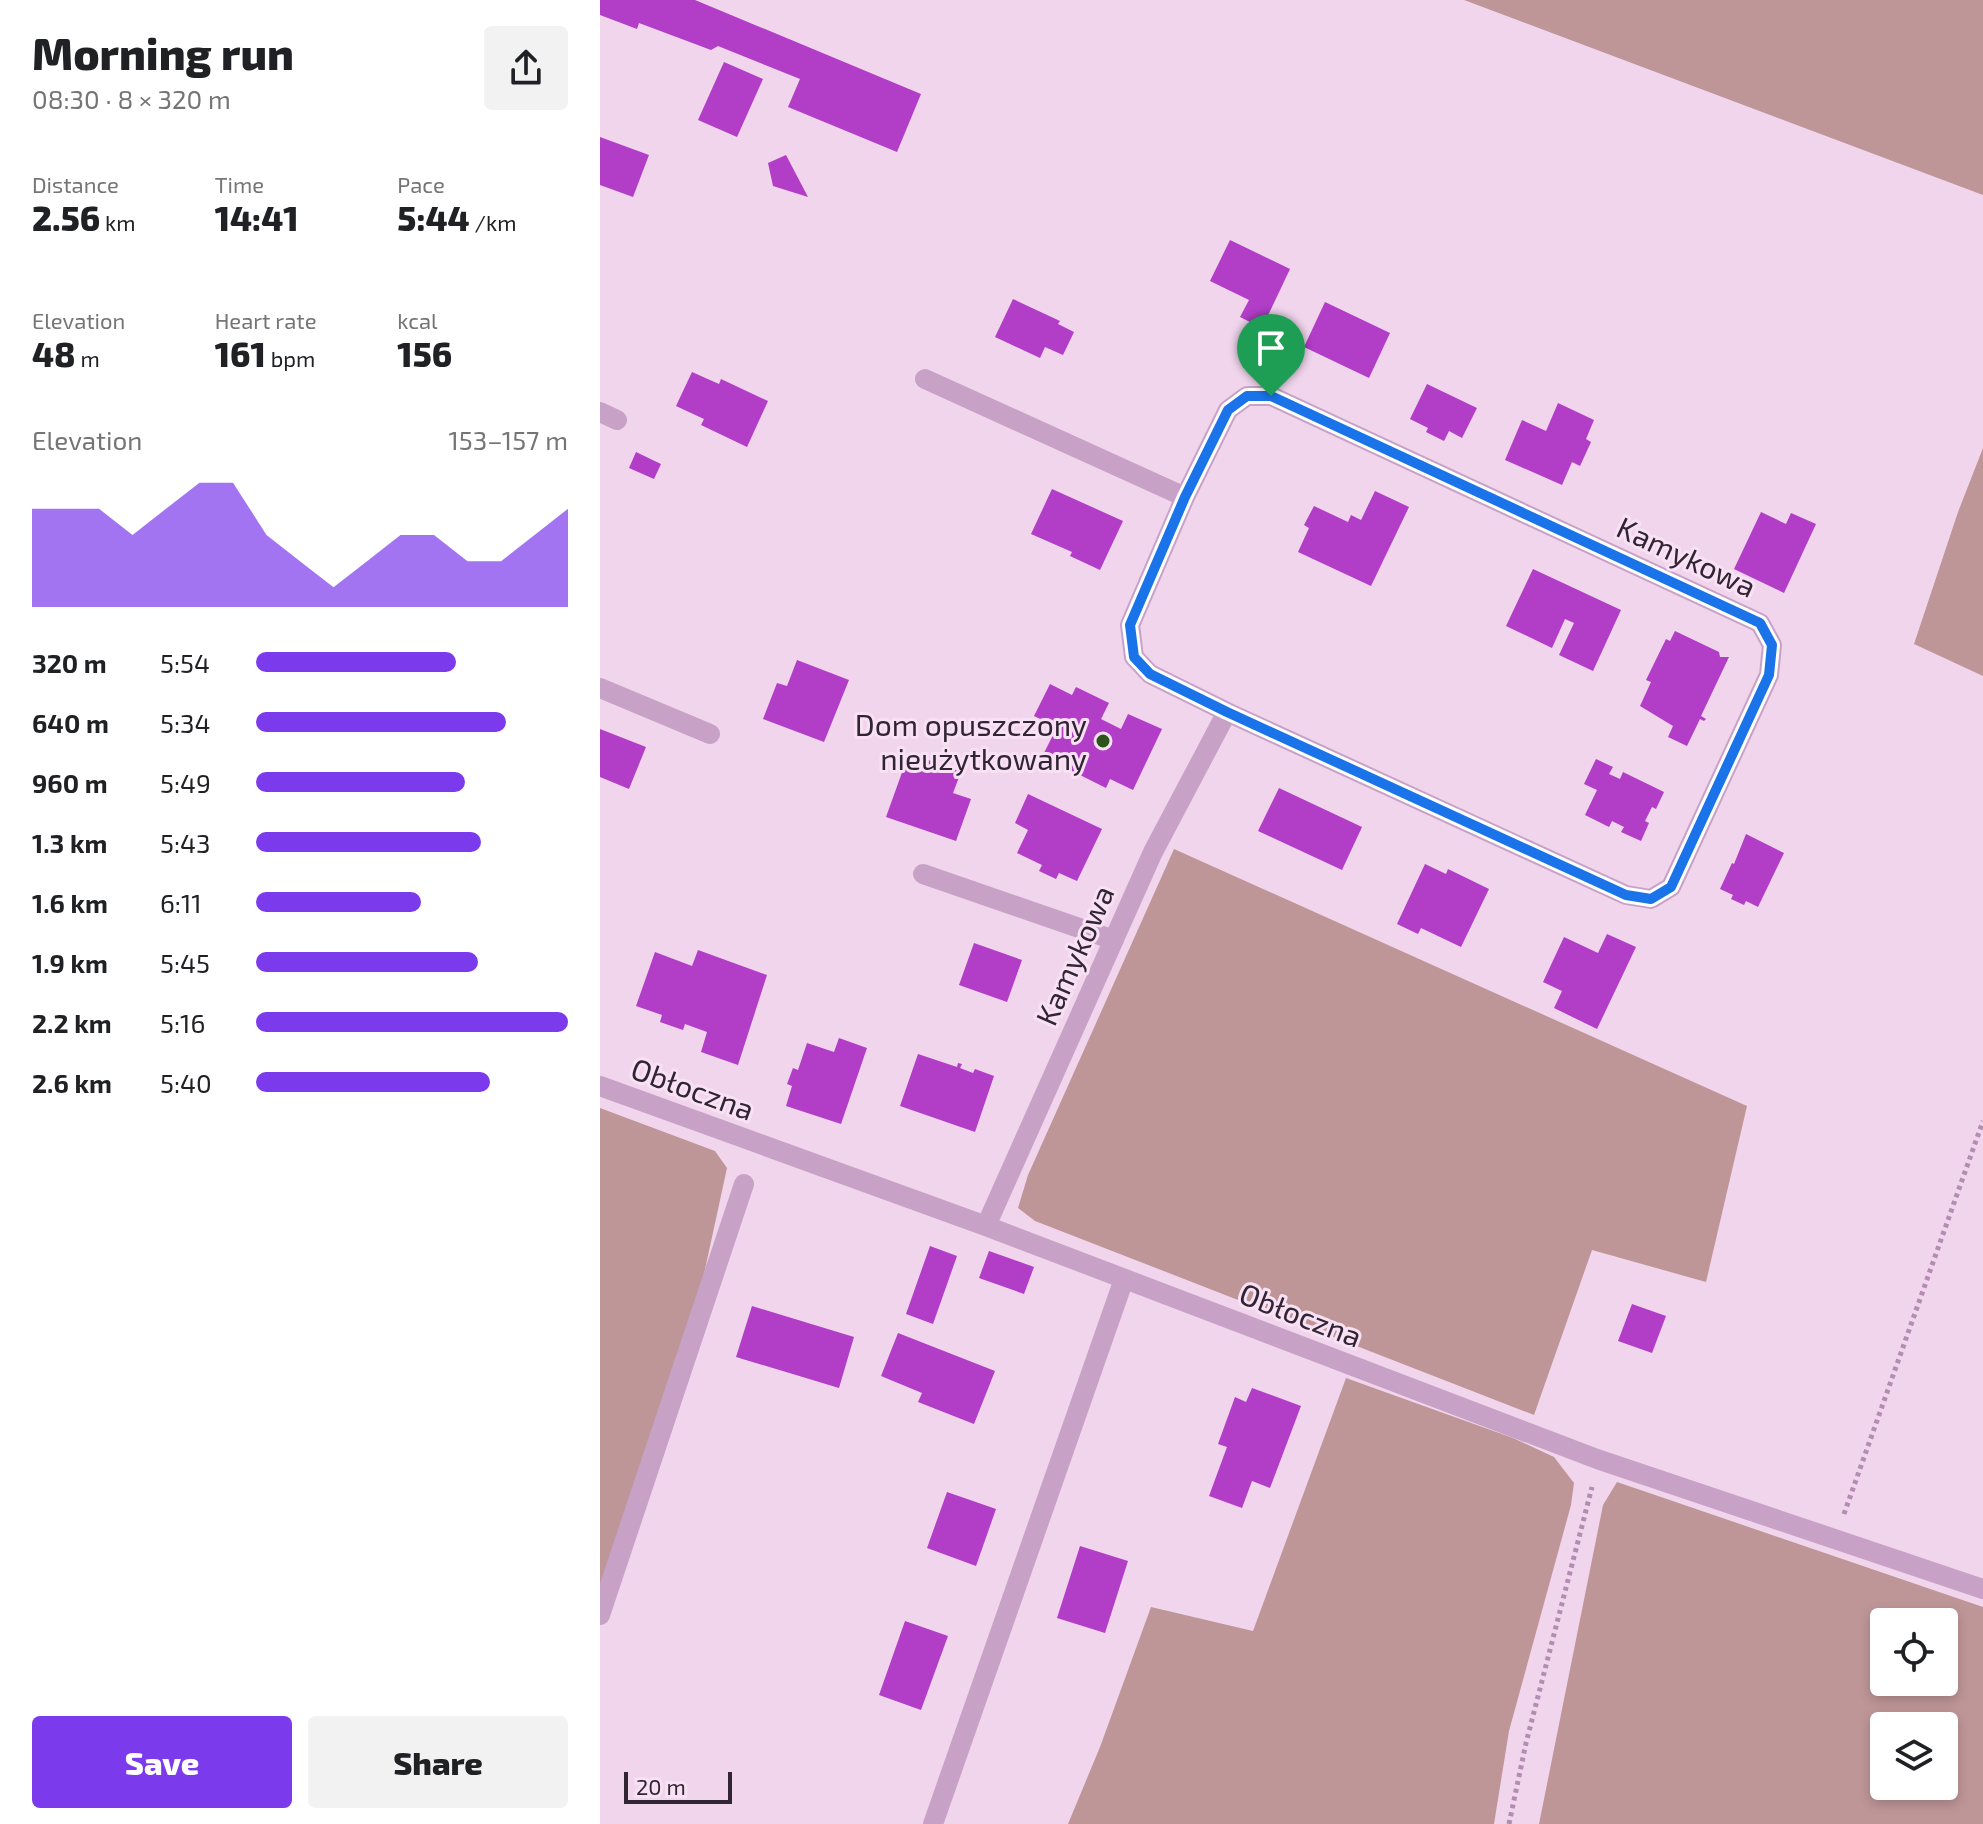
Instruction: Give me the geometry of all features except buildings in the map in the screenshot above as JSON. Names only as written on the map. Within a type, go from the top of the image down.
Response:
[{"type":"street","points":[[925,379],[1185,497]]},
{"type":"street","name":"Kamykowa","points":[[1247,396],[1271,396],[1760,623],[1772,645],[1769,675],[1671,887],[1651,899],[1626,895],[1150,674],[1134,657],[1130,625],[1185,497],[1228,410],[1247,396]]},
{"type":"street","points":[[600,688],[710,734]]},
{"type":"street","name":"Kamykowa","points":[[986,1226],[1153,852],[1227,712]]},
{"type":"street","points":[[923,874],[1114,940]]},
{"type":"street","name":"Obłoczna","points":[[600,1086],[986,1226],[1597,1459],[1983,1589]]},
{"type":"street","points":[[600,1615],[744,1184]]},
{"type":"street","points":[[933,1824],[1124,1279]]},
{"type":"path","points":[[1836,1538],[1983,1121]]},
{"type":"path","points":[[1509,1824],[1526,1743],[1585,1522],[1597,1459]]},
{"type":"shaded area","points":[[1464,0],[1983,0],[1983,195]]},
{"type":"shaded area","points":[[1983,448],[1983,676],[1914,644]]},
{"type":"shaded area","points":[[1174,849],[1747,1106],[1706,1282],[1592,1250],[1534,1415],[1035,1221],[1018,1208],[1028,1175]]},
{"type":"shaded area","points":[[600,1108],[715,1151],[727,1168],[696,1311],[600,1586]]},
{"type":"shaded area","points":[[1346,1378],[1513,1438],[1554,1457],[1574,1483],[1571,1505],[1509,1731],[1494,1824],[1068,1824],[1151,1607],[1253,1631]]},
{"type":"shaded area","points":[[1617,1482],[1983,1607],[1983,1824],[1539,1824],[1603,1505]]},
{"type":"place","name":"Dom opuszczony nieużytkowany","points":[[1103,741]]},
{"type":"route","points":[[1247,396],[1271,396],[1760,623],[1772,645],[1769,675],[1671,887],[1651,899],[1626,895],[1227,712],[1150,674],[1134,657],[1130,625],[1185,497],[1228,410],[1247,396]]}]
